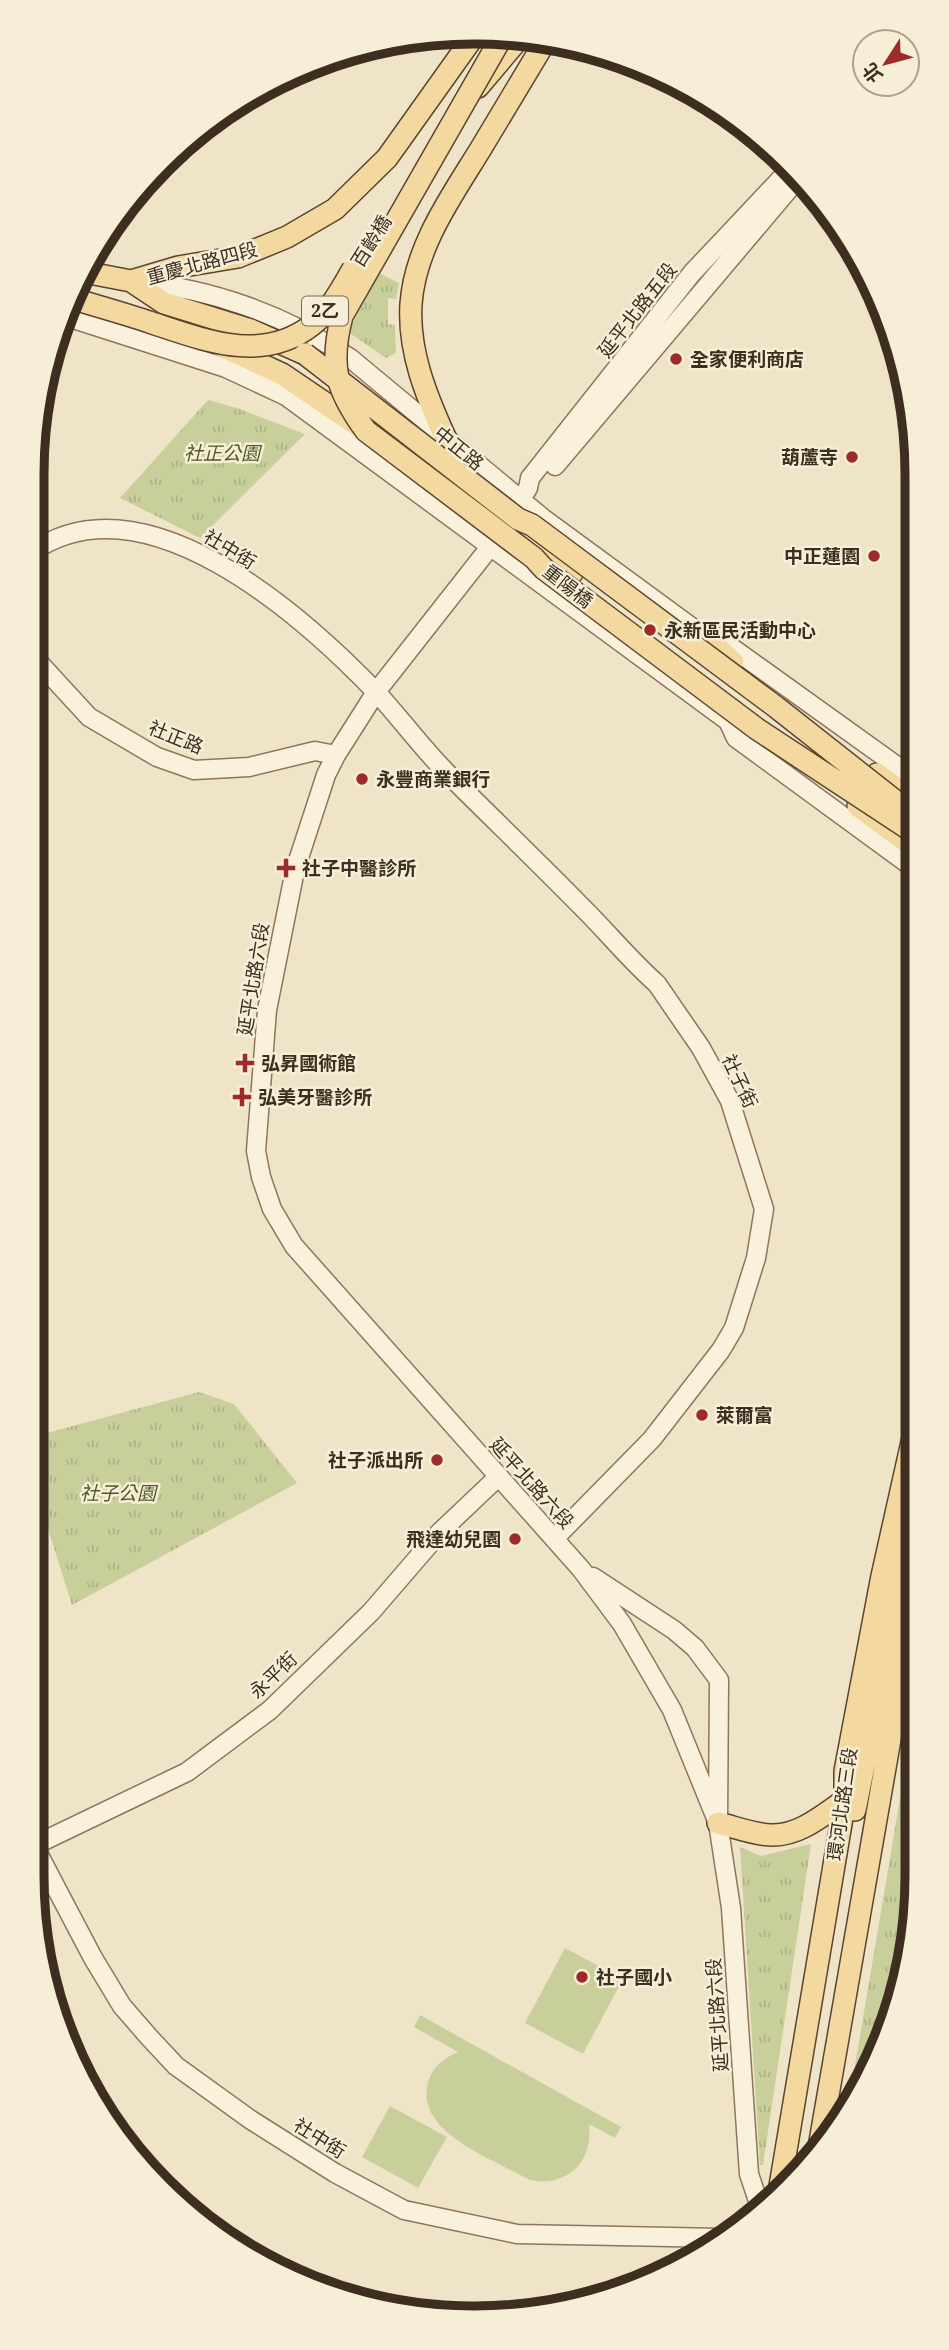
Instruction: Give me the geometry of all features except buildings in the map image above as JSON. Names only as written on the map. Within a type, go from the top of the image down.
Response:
[{"type":"main road","name":"重慶北路四段","points":[[93,274],[131,281],[178,267],[238,257],[287,237],[335,209],[387,158],[468,44]]},
{"type":"main road","points":[[366,432],[346,404],[337,380],[334,346],[342,316],[497,45]]},
{"type":"main road","name":"百齡橋","points":[[81,301],[219,345],[260,347],[289,339],[312,325],[329,307],[412,177],[513,46]]},
{"type":"main road","points":[[445,437],[420,377],[413,339],[411,303],[419,265],[434,225],[541,49]]},
{"type":"main road","name":"重陽橋","points":[[131,281],[164,303],[251,330],[305,354],[522,502],[532,525],[776,707],[905,808]]},
{"type":"main road","name":"重陽橋","points":[[219,345],[282,374],[366,432],[757,729],[905,827]]},
{"type":"main road","points":[[522,502],[527,534],[572,573],[905,818]]},
{"type":"main road","points":[[534,558],[572,573]]},
{"type":"main road","points":[[705,637],[713,647],[755,678],[764,691],[905,795]]},
{"type":"main road","points":[[736,725],[769,741],[905,841]]},
{"type":"main road","name":"環河北路三段","points":[[781,2177],[845,1800],[845,1771],[881,1576],[905,1472]]},
{"type":"main road","points":[[791,2167],[858,1794],[905,1558]]},
{"type":"main road","name":"環河北路三段","points":[[831,2117],[905,1659]]},
{"type":"main road","points":[[718,1823],[770,1836],[785,1834],[801,1829],[845,1800]]},
{"type":"street","name":"延平北路五段","points":[[522,502],[530,478],[692,273],[784,175]]},
{"type":"street","name":"延平北路五段","points":[[490,547],[522,502],[541,483],[793,185]]},
{"type":"street","name":"中正路","points":[[131,281],[176,285],[219,296],[321,339],[350,358],[522,502],[705,637],[717,637],[905,772]]},
{"type":"street","points":[[74,319],[226,368],[286,396],[736,725],[736,738],[905,862]]},
{"type":"street","points":[[435,505],[469,458]]},
{"type":"street","name":"社中街","points":[[44,544],[72,531],[100,528],[132,531],[168,540],[231,571],[294,618],[376,692]]},
{"type":"street","name":"延平北路六段","points":[[490,547],[376,692],[326,775],[295,870],[267,1010],[257,1129],[261,1177],[272,1209],[308,1264],[581,1569],[622,1624],[672,1710],[718,1823]]},
{"type":"street","points":[[573,607],[606,564]]},
{"type":"street","name":"社正路","points":[[44,668],[89,717],[158,757],[194,770],[249,767],[315,751],[336,755]]},
{"type":"street","name":"社子街","points":[[376,692],[446,771],[657,984],[701,1048],[730,1101],[764,1209],[756,1258],[734,1328],[721,1350],[652,1439],[554,1539]]},
{"type":"street","name":"永平街","points":[[44,1838],[187,1772],[270,1710],[371,1612],[440,1532],[498,1477]]},
{"type":"street","name":"延平北路六段","points":[[581,1569],[674,1630],[695,1648],[719,1680],[718,1823],[731,1908],[749,2174],[758,2200]]},
{"type":"street","name":"社中街","points":[[44,1868],[72,1923],[122,2006],[176,2066],[251,2120],[335,2173],[404,2210],[517,2234],[708,2238]]},
{"type":"green space","points":[[379,273],[399,283],[396,299],[388,298],[388,324],[395,325],[396,353],[386,358],[348,332]]},
{"type":"green space","name":"社正公園","points":[[208,400],[305,434],[200,538],[120,498]]},
{"type":"green space","name":"社子公園","points":[[199,1392],[234,1404],[297,1483],[72,1605],[44,1516],[44,1434]]},
{"type":"green space","points":[[905,1769],[902,1932],[891,1987],[872,2040],[852,2083]]},
{"type":"green space","points":[[811,1844],[763,2165],[760,2165],[740,1847],[761,1856]]},
{"type":"green space","points":[[565,1948],[623,1979],[583,2054],[525,2023]]},
{"type":"green space","points":[[420,2015],[621,2127],[615,2138],[589,2124],[587,2149],[575,2169],[556,2180],[543,2181],[530,2180],[463,2144],[435,2119],[427,2104],[427,2087],[431,2075],[442,2061],[458,2052],[414,2027]]},
{"type":"green space","points":[[390,2106],[447,2137],[418,2188],[362,2157]]},
{"type":"place","name":"全家便利商店","points":[[676,359]]},
{"type":"place","name":"葫蘆寺","points":[[852,457]]},
{"type":"place","name":"中正蓮園","points":[[874,556]]},
{"type":"place","name":"永新區民活動中心","points":[[650,630]]},
{"type":"place","name":"永豐商業銀行","points":[[362,779]]},
{"type":"place","name":"社子中醫診所","points":[[286,868]]},
{"type":"place","name":"弘昇國術館","points":[[245,1063]]},
{"type":"place","name":"弘美牙醫診所","points":[[242,1097]]},
{"type":"place","name":"萊爾富","points":[[702,1415]]},
{"type":"place","name":"社子派出所","points":[[437,1460]]},
{"type":"place","name":"飛達幼兒園","points":[[515,1539]]},
{"type":"place","name":"社子國小","points":[[582,1977]]}]
